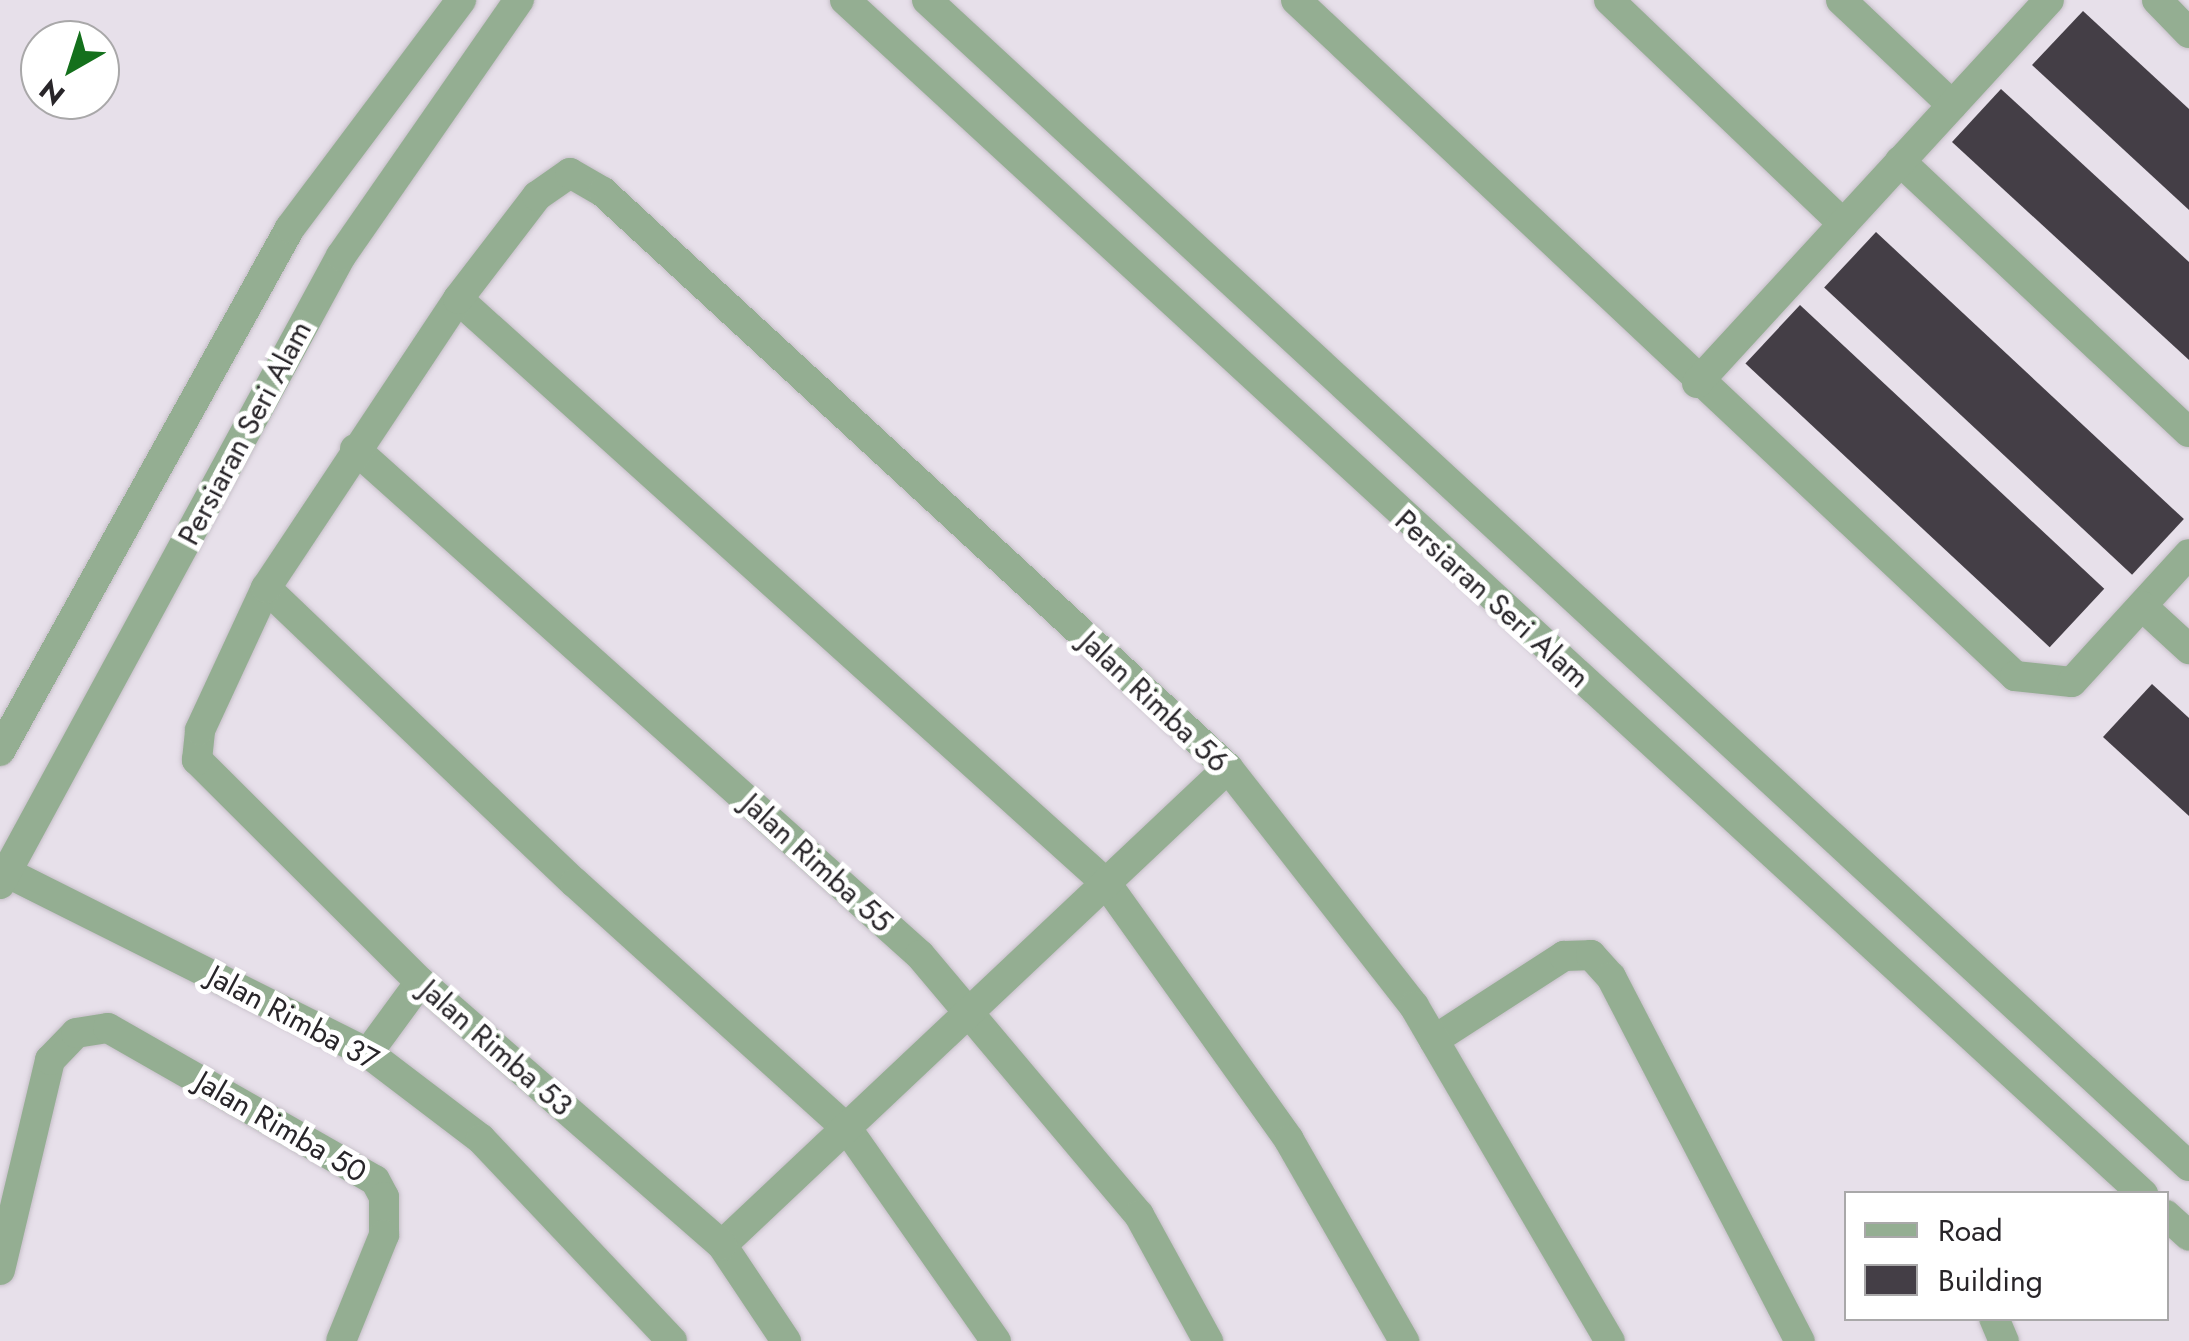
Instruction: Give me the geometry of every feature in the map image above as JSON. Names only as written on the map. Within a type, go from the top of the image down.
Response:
[{"type":"street","name":"Persiaran Seri Alam","points":[[0,751],[10,723],[290,228],[461,0]]},
{"type":"street","name":"Persiaran Seri Alam","points":[[2,875],[340,256],[519,0]]},
{"type":"street","name":"Persiaran Seri Alam","points":[[834,0],[854,8],[2140,1191]]},
{"type":"street","name":"Persiaran Seri Alam","points":[[927,0],[2189,1166]]},
{"type":"street","points":[[1296,0],[1697,383],[2015,676],[2072,682],[2189,554]]},
{"type":"street","points":[[1609,0],[1843,224]]},
{"type":"street","points":[[1841,0],[1952,105]]},
{"type":"street","points":[[1697,383],[2049,0]]},
{"type":"street","points":[[2157,0],[2189,33]]},
{"type":"street","points":[[1900,162],[2189,432]]},
{"type":"street","name":"Jalan Rimba 56","points":[[458,299],[537,196],[570,174],[604,192],[1228,768],[1434,1040],[1610,1341]]},
{"type":"street","points":[[996,1341],[848,1130],[575,883],[266,588],[355,448],[458,299],[1106,883],[1289,1140],[1404,1341]]},
{"type":"street","name":"Jalan Rimba 55","points":[[355,448],[920,955],[1139,1216],[1208,1341]]},
{"type":"street","name":"Jalan Rimba 53","points":[[266,588],[200,730],[197,760],[420,982],[722,1245],[786,1341]]},
{"type":"street","points":[[2142,606],[2189,648]]},
{"type":"street","points":[[722,1245],[1228,768]]},
{"type":"street","name":"Jalan Rimba 37","points":[[2,875],[368,1053],[481,1139],[672,1341]]},
{"type":"street","points":[[1434,1040],[1564,956],[1591,954],[1610,977],[1800,1341]]},
{"type":"street","points":[[368,1053],[420,982]]},
{"type":"street","name":"Jalan Rimba 50","points":[[0,1270],[50,1060],[62,1042],[88,1028],[118,1034],[375,1180],[384,1197],[384,1235],[342,1341]]},
{"type":"street","points":[[2169,1218],[2189,1236]]},
{"type":"building","points":[[2083,11],[2189,109],[2189,210],[2032,65]]},
{"type":"building","points":[[2001,89],[2189,262],[2189,360],[1952,142]]},
{"type":"building","points":[[1876,232],[2184,519],[2132,575],[1824,288]]},
{"type":"building","points":[[1800,305],[2104,589],[2050,647],[1745,364]]},
{"type":"building","points":[[2152,684],[2189,718],[2189,816],[2103,737]]}]
